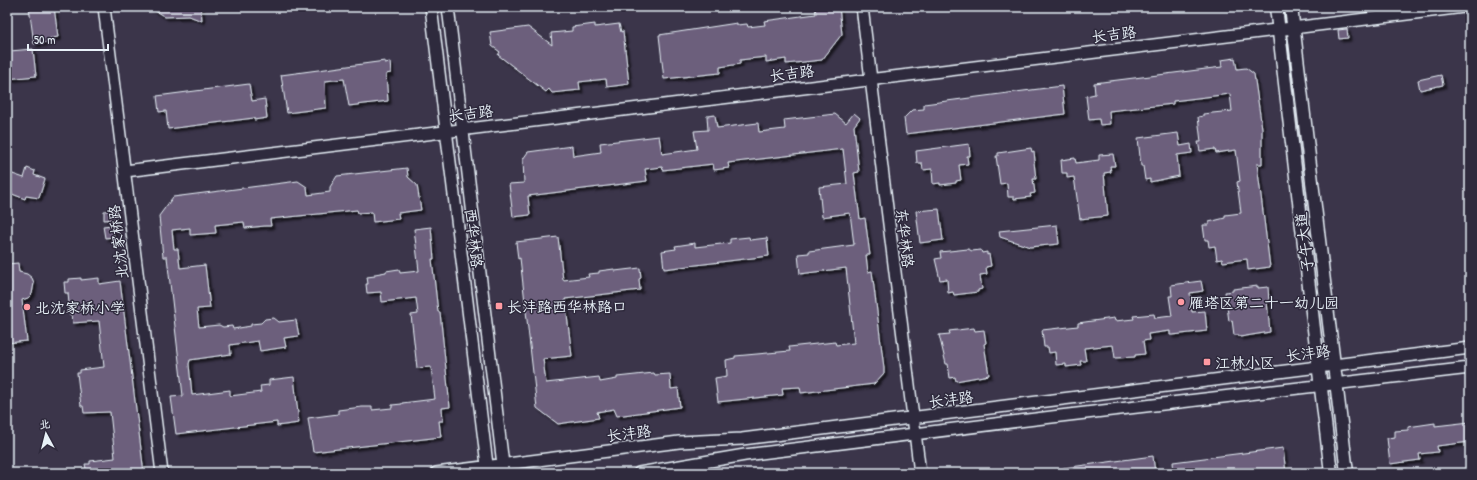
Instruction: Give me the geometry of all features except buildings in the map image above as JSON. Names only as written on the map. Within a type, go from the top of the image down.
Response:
[{"type":"main road","name":"子午大道","points":[[1276,7],[1320,367],[1331,473]]},
{"type":"main road","name":"子午大道","points":[[1291,7],[1347,473]]},
{"type":"street","name":"北沈家桥路","points":[[104,7],[162,473]]},
{"type":"street","name":"西华林路","points":[[431,7],[445,132],[488,470]]},
{"type":"street","name":"西华林路","points":[[448,7],[464,129],[503,469]]},
{"type":"street","name":"东华林路","points":[[862,7],[920,473]]},
{"type":"street","name":"长吉路","points":[[125,172],[464,129],[1464,7]]},
{"type":"street","name":"长沣路","points":[[436,473],[503,469],[679,442],[742,439],[1470,348]]},
{"type":"street","name":"长沣路","points":[[639,473],[745,455],[1470,368]]},
{"type":"place","name":"雁塔区第二十一幼儿园","points":[[1181,302]]},
{"type":"place","name":"长沣路西华林路口","points":[[499,306]]},
{"type":"place","name":"北沈家桥小学","points":[[27,307]]},
{"type":"place","name":"江林小区","points":[[1207,362]]}]
